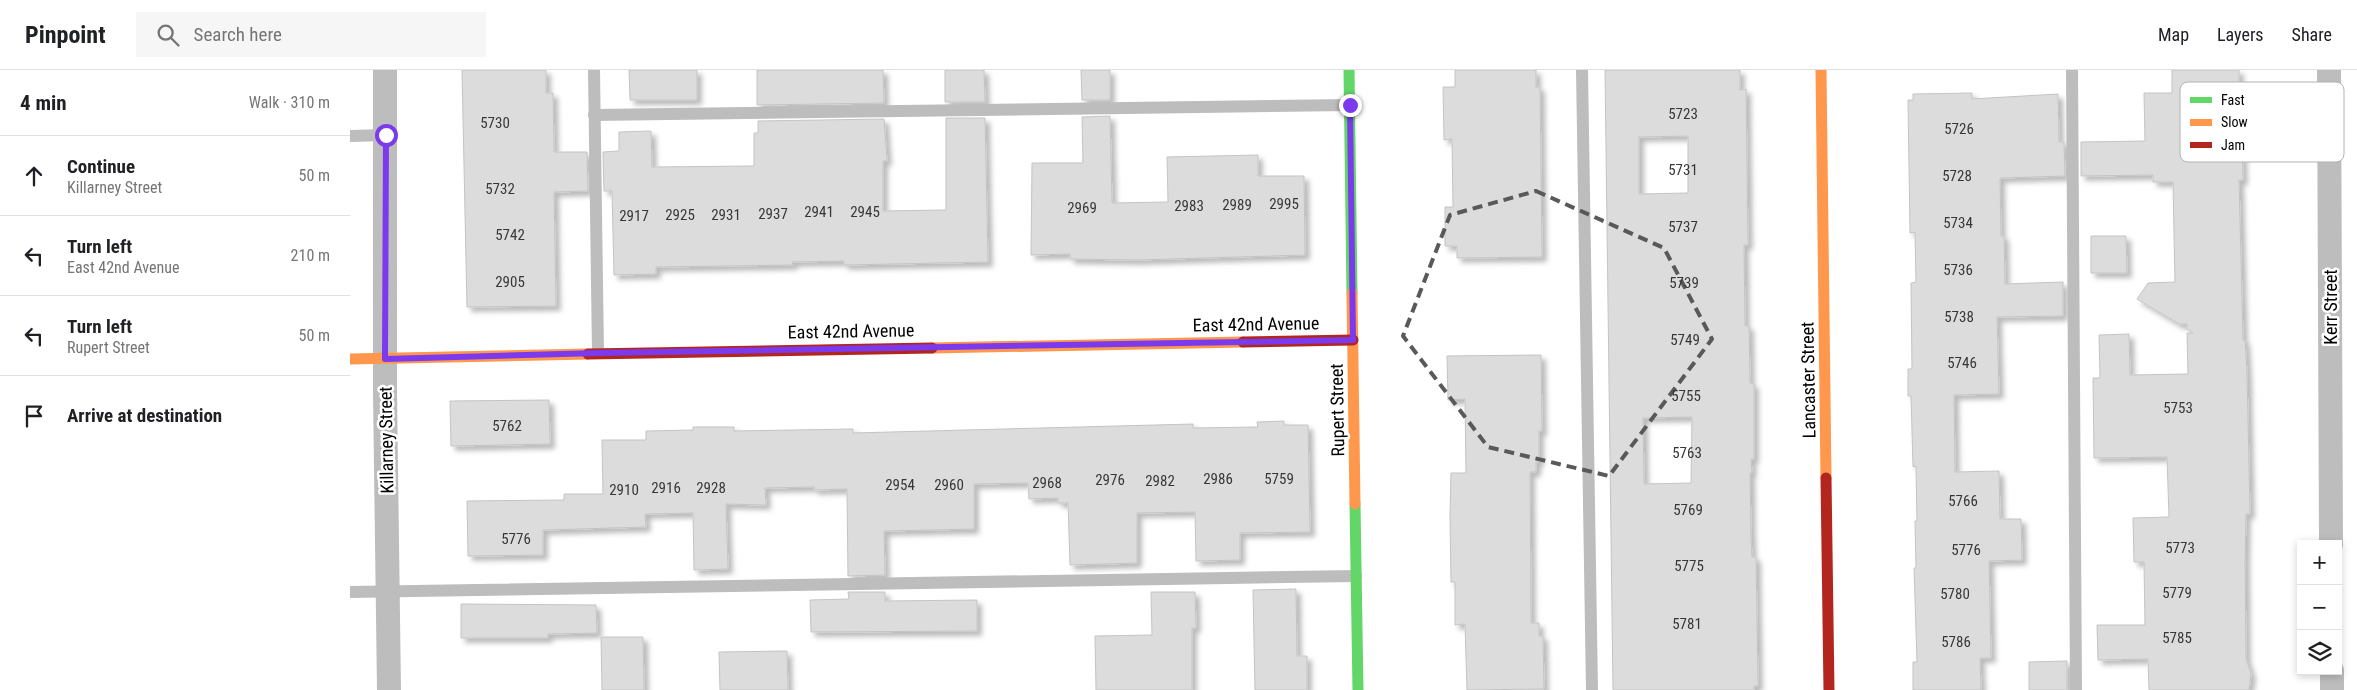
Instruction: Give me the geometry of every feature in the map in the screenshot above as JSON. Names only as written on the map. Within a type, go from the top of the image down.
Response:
[{"type":"street","name":"Killarney Street","points":[[385,70],[385,359],[387,591],[390,690]]},
{"type":"street","name":"Rupert Street","points":[[1349,70],[1358,690]]},
{"type":"street","name":"Lancaster Street","points":[[1821,70],[1829,690]]},
{"type":"street","name":"Kerr Street","points":[[2329,162],[2331,540]]},
{"type":"street","name":"East 42nd Avenue","points":[[350,359],[1353,340]]},
{"type":"street","points":[[2332,675],[2332,690]]},
{"type":"lane","points":[[594,70],[598,353]]},
{"type":"lane","points":[[1582,70],[1592,690]]},
{"type":"lane","points":[[2072,70],[2076,690]]},
{"type":"lane","points":[[594,115],[1350,105]]},
{"type":"lane","points":[[350,136],[386,135]]},
{"type":"lane","points":[[350,592],[1356,576]]},
{"type":"highlighted area","points":[[1536,191],[1664,248],[1712,339],[1609,476],[1488,447],[1403,336],[1450,215]]},
{"type":"building","points":[[462,70],[546,70],[546,93],[553,93],[554,152],[587,152],[588,191],[554,192],[556,306],[467,307]]},
{"type":"building","points":[[629,70],[697,70],[697,100],[630,100]]},
{"type":"building","points":[[757,70],[883,70],[884,103],[757,105]]},
{"type":"building","points":[[945,70],[984,70],[985,102],[945,102]]},
{"type":"building","points":[[1081,70],[1110,70],[1110,100],[1082,100]]},
{"type":"building","points":[[1455,70],[1536,70],[1536,87],[1540,87],[1542,257],[1457,258],[1457,246],[1445,246],[1445,207],[1453,207],[1452,139],[1444,140],[1443,87],[1455,87]]},
{"type":"building","points":[[1605,70],[1740,70],[1740,90],[1746,89],[1748,245],[1744,245],[1745,326],[1749,326],[1750,383],[1754,384],[1754,459],[1751,459],[1752,473],[1750,473],[1752,557],[1756,557],[1758,686],[1754,686],[1754,690],[1613,690]],"holes":[[[1688,136],[1688,193],[1639,194],[1639,137]],[[1692,417],[1691,483],[1644,484],[1643,418]]]},
{"type":"building","points":[[2172,70],[2239,70],[2239,82],[2180,82],[2180,162],[2243,162],[2243,180],[2239,180],[2243,340],[2245,340],[2247,373],[2250,514],[2246,514],[2245,560],[2246,658],[2251,674],[2249,690],[2149,690],[2148,659],[2098,660],[2097,625],[2145,625],[2144,562],[2134,562],[2133,518],[2169,517],[2167,457],[2094,458],[2093,378],[2100,378],[2099,335],[2129,334],[2130,375],[2188,374],[2187,333],[2193,333],[2187,329],[2187,324],[2179,324],[2137,299],[2148,283],[2175,282],[2173,182],[2153,182],[2153,175],[2081,176],[2081,142],[2145,141],[2144,93],[2172,93]]},
{"type":"building","points":[[1972,93],[1972,99],[2058,94],[2059,142],[2064,142],[2065,176],[2000,178],[2001,236],[2004,236],[2005,284],[2063,282],[2063,316],[1997,317],[1999,394],[1954,395],[1955,472],[1999,471],[2000,519],[2021,519],[2022,560],[1989,561],[1991,658],[1980,658],[1981,690],[1913,690],[1913,662],[1917,662],[1914,568],[1916,568],[1915,521],[1917,521],[1916,466],[1913,467],[1911,396],[1908,396],[1908,369],[1912,369],[1911,283],[1916,282],[1915,232],[1910,233],[1908,100],[1913,100],[1913,94]]},
{"type":"building","points":[[1110,116],[1112,203],[1168,202],[1167,157],[1258,155],[1258,176],[1304,176],[1305,255],[1136,260],[1070,259],[1070,254],[1031,255],[1032,163],[1083,163],[1082,117]]},
{"type":"building","points":[[946,118],[985,118],[988,262],[844,265],[844,261],[792,262],[793,265],[656,267],[656,274],[614,275],[612,191],[604,191],[603,152],[619,151],[619,132],[651,131],[652,167],[754,166],[754,133],[758,133],[758,121],[884,119],[887,161],[883,161],[883,211],[946,210]]},
{"type":"building","points":[[2091,236],[2126,236],[2127,273],[2091,273]]},
{"type":"building","points":[[1541,355],[1542,431],[1539,431],[1539,462],[1536,462],[1536,472],[1530,472],[1531,623],[1539,623],[1539,636],[1543,636],[1544,689],[1467,690],[1465,624],[1455,625],[1455,582],[1451,582],[1450,516],[1451,473],[1466,473],[1465,399],[1448,400],[1447,356]]},
{"type":"building","points":[[549,400],[550,444],[451,446],[450,401]]},
{"type":"building","points":[[1284,421],[1284,425],[1308,425],[1310,532],[1240,533],[1240,560],[1196,561],[1195,512],[1137,513],[1137,563],[1070,565],[1068,503],[1058,503],[1058,498],[1029,499],[1028,483],[974,484],[974,529],[884,531],[885,575],[848,576],[847,489],[814,490],[814,487],[765,488],[766,505],[726,504],[728,569],[694,570],[693,513],[645,514],[646,527],[543,530],[543,555],[468,556],[467,501],[564,500],[564,494],[603,494],[602,440],[646,440],[646,431],[693,430],[693,427],[734,427],[734,431],[853,429],[853,433],[1193,424],[1193,428],[1258,427],[1257,422]]},
{"type":"building","points":[[1296,589],[1297,656],[1307,656],[1307,690],[1255,690],[1253,590]]},
{"type":"building","points":[[848,592],[885,592],[885,601],[977,600],[977,631],[811,632],[810,600],[849,599]]},
{"type":"building","points":[[1151,592],[1195,592],[1196,628],[1192,628],[1192,690],[1096,690],[1095,636],[1152,635]]},
{"type":"building","points":[[461,604],[596,605],[597,633],[548,634],[548,638],[461,638]]},
{"type":"building","points":[[601,637],[643,637],[644,690],[602,690]]},
{"type":"building","points":[[787,651],[788,690],[720,690],[719,652]]},
{"type":"building","points":[[2067,661],[2067,690],[2029,690],[2029,662]]},
{"type":"traffic: fast","points":[[1349,70],[1352,293]]},
{"type":"traffic: fast","points":[[1355,504],[1358,690]]},
{"type":"traffic: slow","points":[[1821,70],[1826,478]]},
{"type":"traffic: slow","points":[[1352,293],[1355,504]]},
{"type":"traffic: slow","points":[[932,348],[1243,342]]},
{"type":"traffic: slow","points":[[350,359],[588,354]]},
{"type":"traffic: jam","points":[[1243,342],[1353,340]]},
{"type":"traffic: jam","points":[[588,354],[932,348]]},
{"type":"traffic: jam","points":[[1826,478],[1829,690]]},
{"type":"route","points":[[386,135],[385,359],[598,353],[1353,340],[1350,105]]}]
